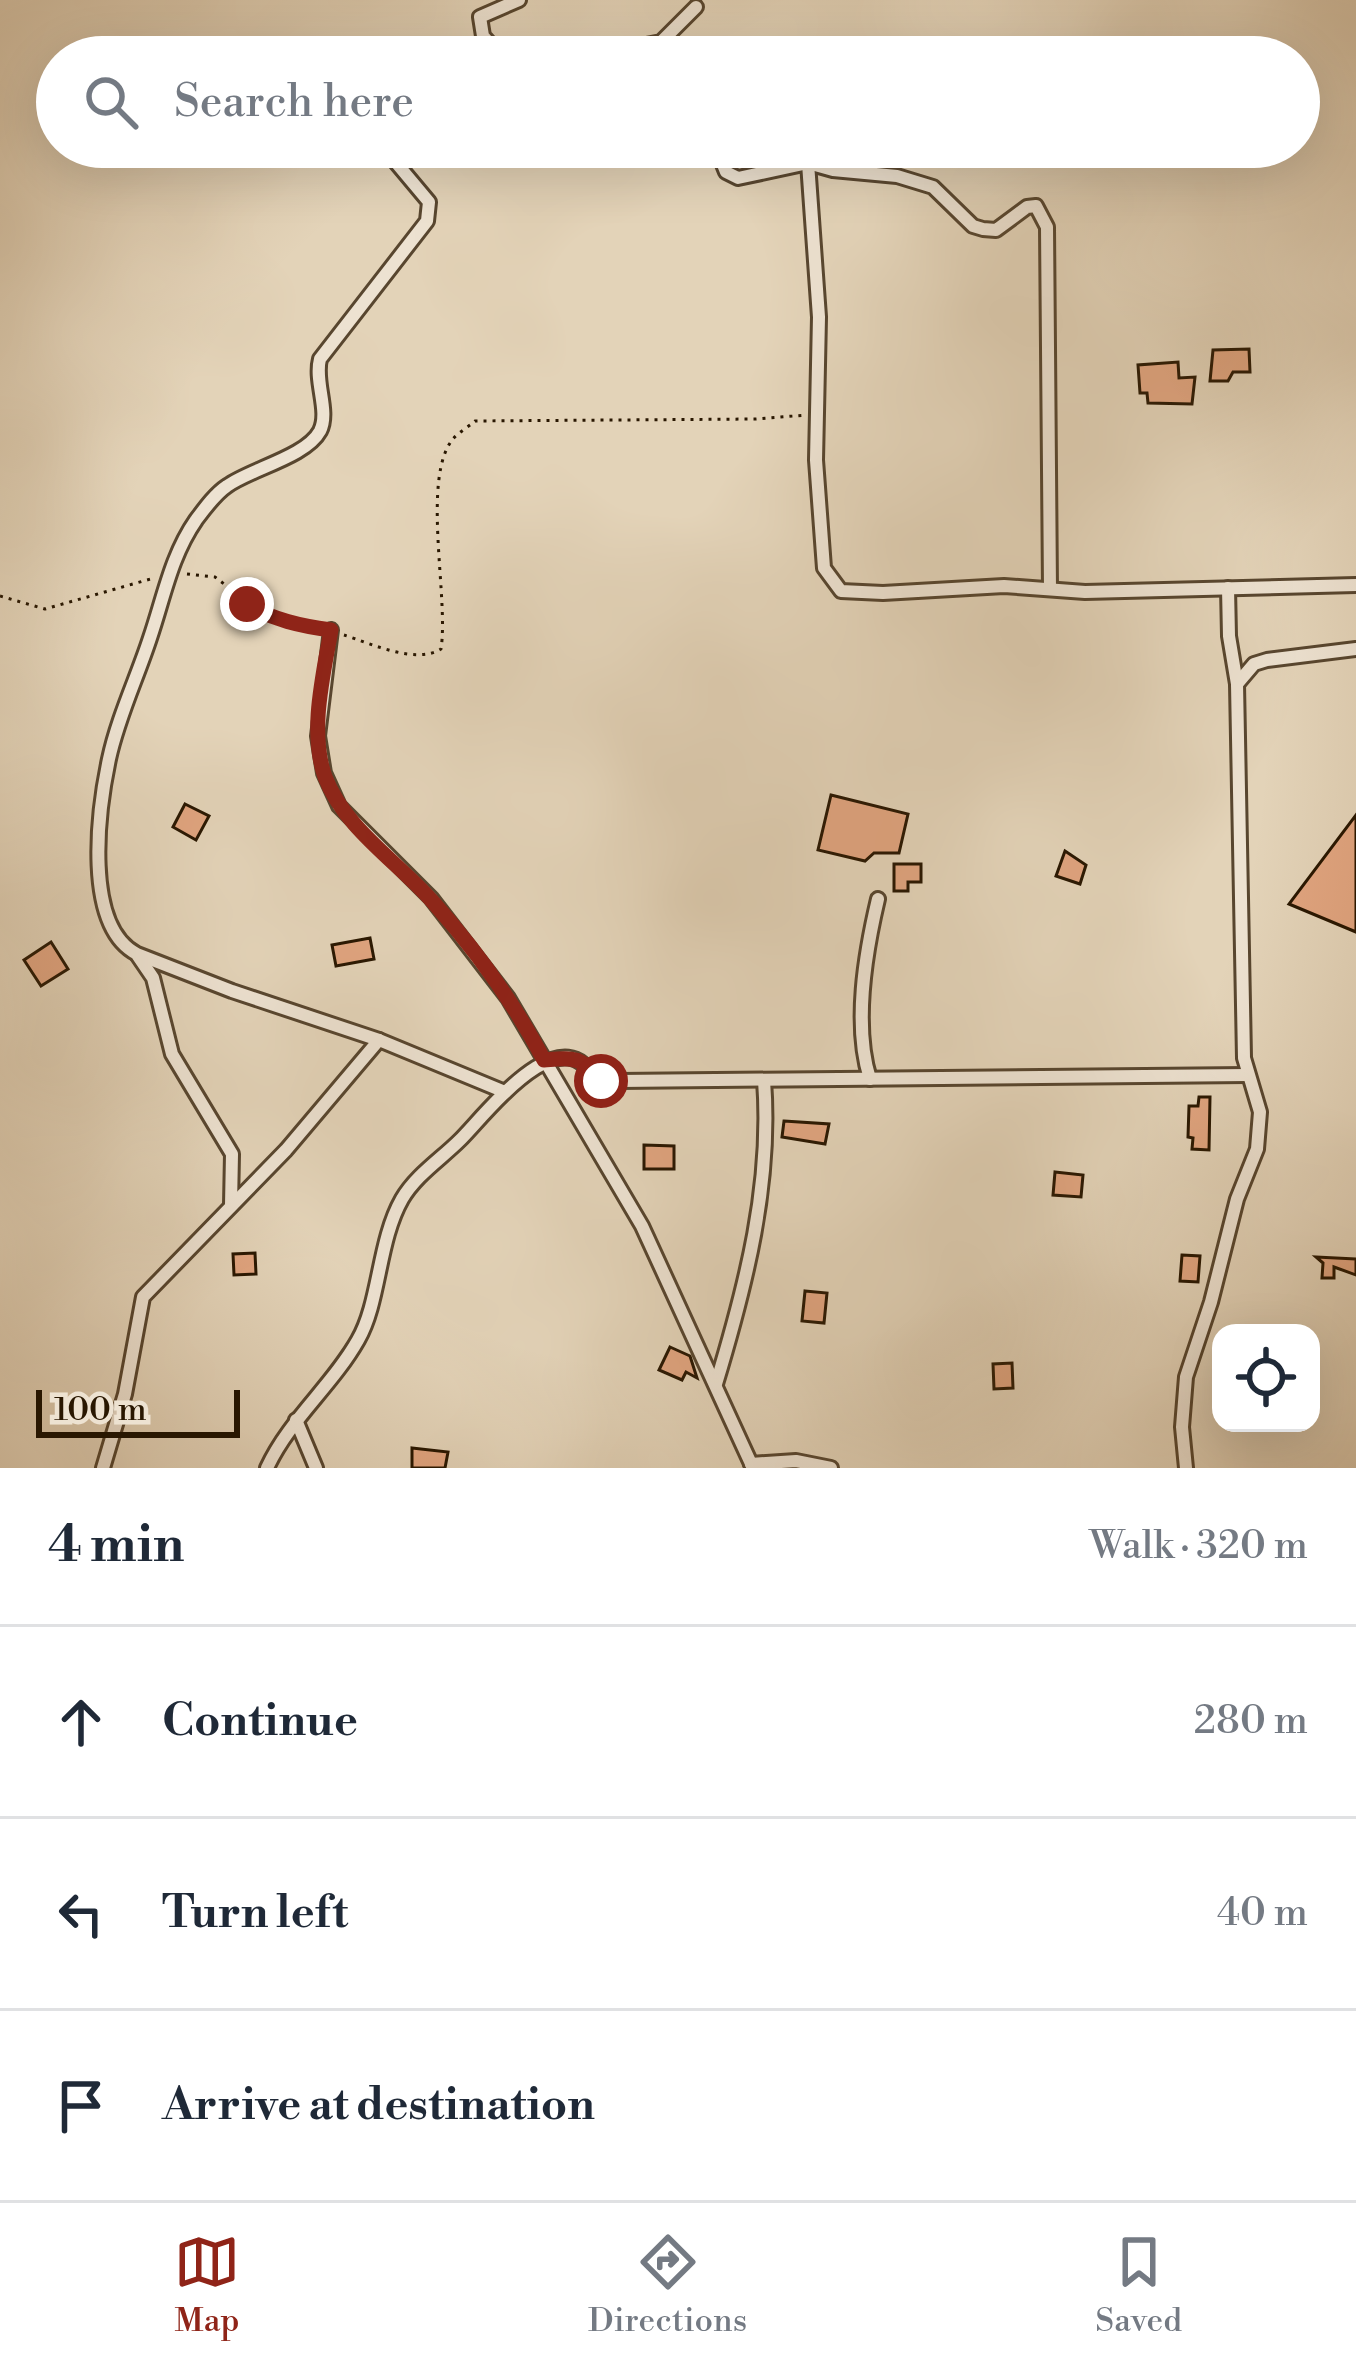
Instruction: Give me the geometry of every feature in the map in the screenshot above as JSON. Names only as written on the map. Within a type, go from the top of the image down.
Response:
[{"type":"street","points":[[483,36],[479,20],[484,13],[519,0]]},
{"type":"street","points":[[671,36],[696,7]]},
{"type":"street","points":[[401,168],[429,202],[428,220],[320,359],[316,372],[322,416],[319,432],[293,453],[225,487],[197,520],[168,574],[109,758],[99,868],[101,903],[111,932],[123,947],[137,954],[379,1040],[505,1092]]},
{"type":"street","points":[[724,168],[738,178],[785,168]]},
{"type":"street","points":[[808,168],[819,317],[816,460],[824,568],[841,591],[1004,586],[1084,592],[1356,585]]},
{"type":"street","points":[[838,168],[921,182],[945,194],[973,226],[983,229],[996,230],[1027,207],[1036,206],[1043,213],[1047,227],[1050,589]]},
{"type":"street","points":[[1186,1468],[1182,1413],[1186,1377],[1237,1199],[1257,1148],[1261,1112],[1248,1075],[1242,1020],[1244,908],[1237,684],[1228,588]]},
{"type":"street","points":[[331,630],[318,736],[324,773],[339,806],[431,898],[508,998],[642,1226],[752,1466],[796,1461],[831,1468]]},
{"type":"street","points":[[1237,684],[1254,664],[1267,660],[1356,649]]},
{"type":"street","points":[[870,1079],[863,1009],[869,934],[878,899]]},
{"type":"street","points":[[137,954],[153,978],[172,1054],[232,1154],[231,1207]]},
{"type":"street","points":[[104,1468],[143,1297],[341,1090],[379,1040]]},
{"type":"street","points":[[267,1468],[279,1442],[360,1337],[400,1202],[505,1092],[544,1060],[580,1061],[592,1078],[601,1081],[1248,1075]]},
{"type":"street","points":[[716,1384],[742,1300],[758,1216],[764,1080]]},
{"type":"street","points":[[296,1420],[316,1468]]},
{"type":"path","points":[[0,596],[45,609],[168,574],[215,577],[263,614],[431,655],[440,649],[438,493],[442,461],[451,441],[475,421],[811,415],[819,423]]},
{"type":"building","points":[[1249,349],[1250,372],[1233,372],[1228,381],[1210,381],[1213,350]]},
{"type":"building","points":[[1178,362],[1179,378],[1195,377],[1192,404],[1148,403],[1147,393],[1140,393],[1138,365]]},
{"type":"building","points":[[831,795],[908,814],[899,853],[874,853],[865,861],[818,850]]},
{"type":"building","points":[[185,804],[209,816],[196,840],[173,827]]},
{"type":"building","points":[[1356,815],[1356,932],[1289,904]]},
{"type":"building","points":[[1065,851],[1086,865],[1080,884],[1056,876]]},
{"type":"building","points":[[894,864],[921,864],[921,882],[908,882],[908,891],[894,891]]},
{"type":"building","points":[[370,938],[374,959],[336,966],[332,945]]},
{"type":"building","points":[[51,942],[68,969],[41,986],[24,960]]},
{"type":"building","points":[[1199,1097],[1210,1097],[1209,1150],[1192,1149],[1193,1138],[1188,1137],[1189,1106],[1198,1106]]},
{"type":"building","points":[[784,1121],[829,1124],[825,1144],[782,1137]]},
{"type":"building","points":[[644,1145],[674,1146],[674,1169],[644,1169]]},
{"type":"building","points":[[1055,1172],[1083,1175],[1081,1197],[1053,1195]]},
{"type":"building","points":[[255,1253],[256,1274],[234,1275],[233,1254]]},
{"type":"building","points":[[1182,1255],[1200,1256],[1198,1282],[1180,1281]]},
{"type":"building","points":[[1316,1257],[1356,1259],[1356,1275],[1334,1267],[1334,1278],[1322,1278],[1323,1263]]},
{"type":"building","points":[[805,1291],[827,1293],[824,1323],[802,1321]]},
{"type":"building","points":[[670,1347],[690,1356],[697,1378],[686,1372],[682,1380],[659,1370]]},
{"type":"building","points":[[1012,1363],[1013,1388],[994,1389],[993,1364]]},
{"type":"building","points":[[412,1448],[448,1452],[445,1468],[412,1468]]},
{"type":"route","points":[[247,604],[301,626],[331,630],[318,736],[324,773],[339,806],[431,898],[465,940],[508,998],[544,1060],[580,1061],[592,1078],[601,1081]]}]
